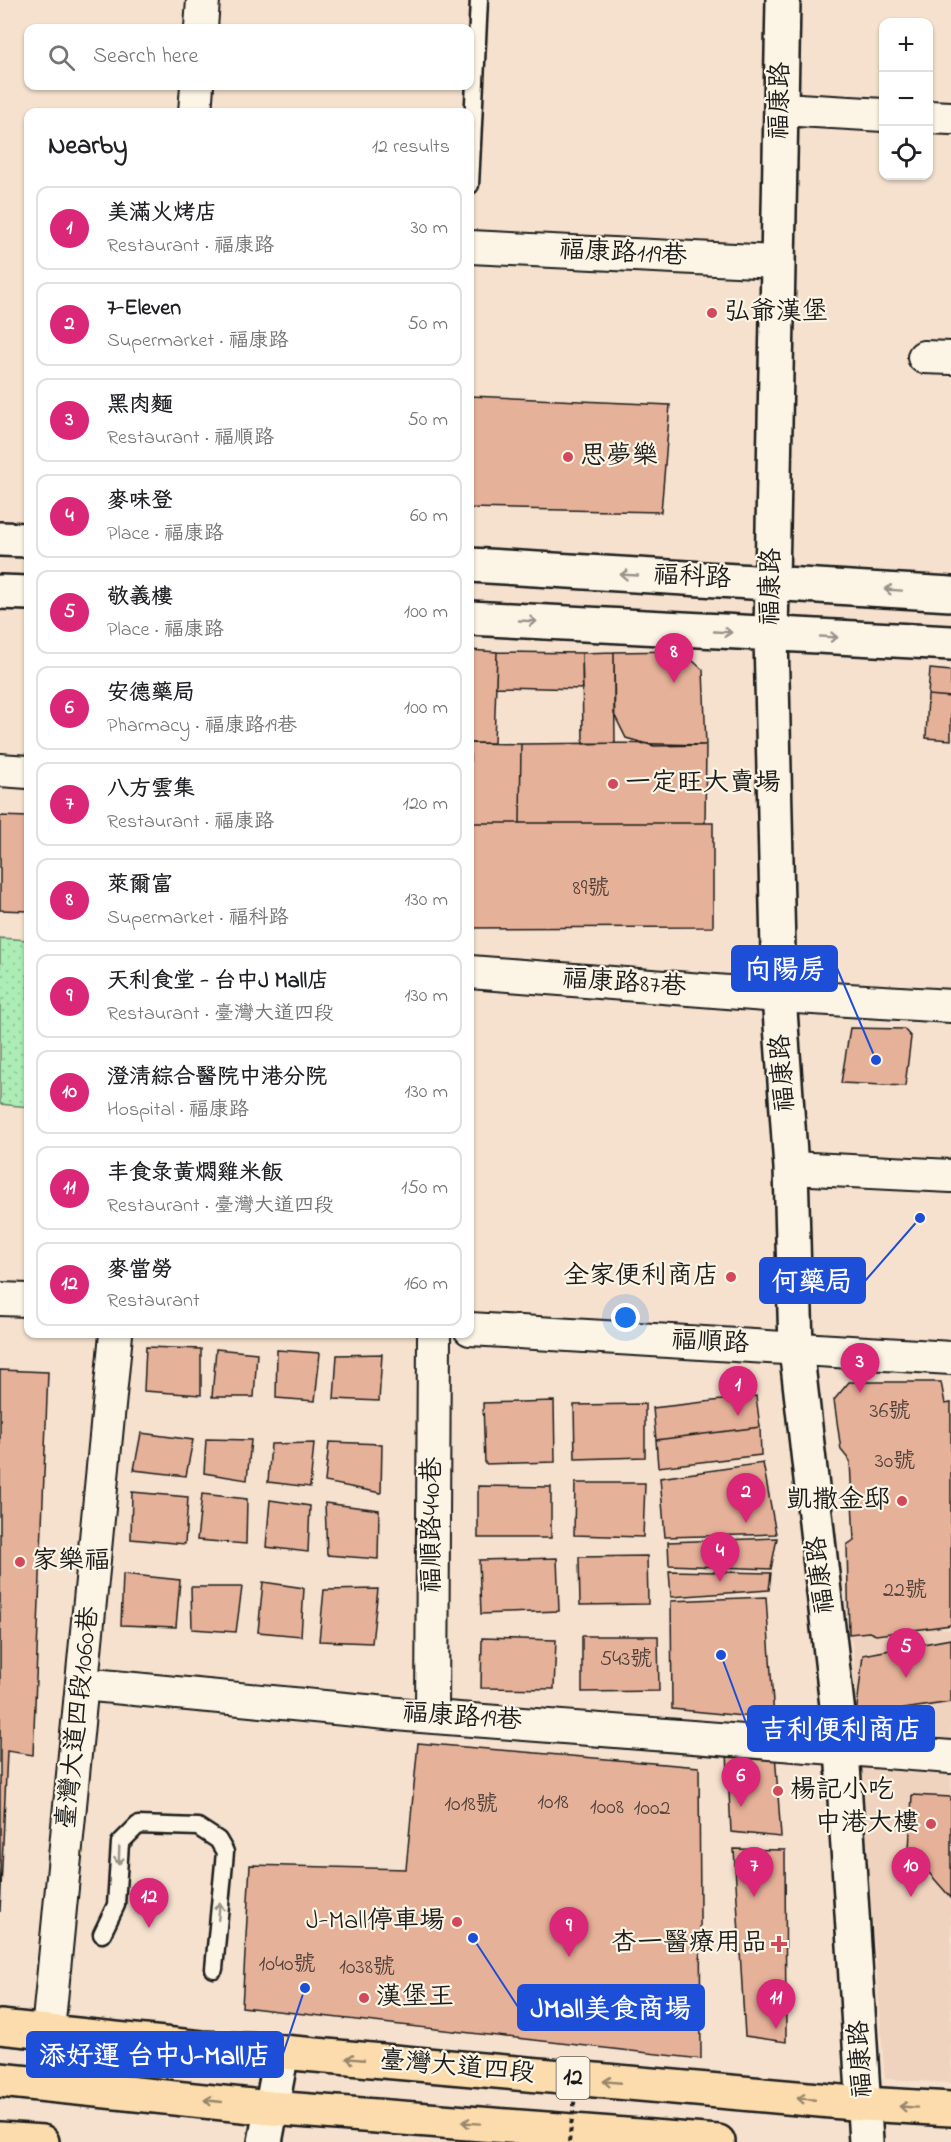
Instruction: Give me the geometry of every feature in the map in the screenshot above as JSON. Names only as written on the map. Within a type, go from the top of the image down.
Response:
[{"type":"main road","name":"臺灣大道四段","points":[[0,2027],[202,2048],[282,2052],[864,2104],[951,2109]]},
{"type":"main road","name":"臺灣大道四段","points":[[0,2080],[272,2108],[718,2142]]},
{"type":"main road","points":[[0,2139],[42,2142]]},
{"type":"street","points":[[201,24],[203,0]]},
{"type":"street","name":"福康路","points":[[783,0],[771,583],[779,996],[791,1168],[796,1348],[842,1749],[866,2142]]},
{"type":"street","points":[[195,108],[197,90]]},
{"type":"street","points":[[780,109],[879,115]]},
{"type":"street","points":[[933,117],[951,118]]},
{"type":"street","name":"福康路119巷","points":[[474,247],[777,262]]},
{"type":"street","points":[[0,539],[24,540]]},
{"type":"street","name":"福科路","points":[[474,566],[951,594]]},
{"type":"street","points":[[0,592],[24,593]]},
{"type":"street","name":"福科路","points":[[474,618],[951,643]]},
{"type":"street","points":[[0,770],[24,772]]},
{"type":"street","name":"福康路87巷","points":[[474,972],[779,996],[951,1006]]},
{"type":"street","points":[[791,1168],[951,1176]]},
{"type":"street","points":[[0,1299],[24,1300]]},
{"type":"street","name":"福順路","points":[[474,1329],[951,1358]]},
{"type":"street","name":"臺灣大道四段1060巷","points":[[48,2031],[116,1338]]},
{"type":"street","name":"福順路440巷","points":[[432,1716],[434,1338]]},
{"type":"street","name":"福康路19巷","points":[[82,1684],[432,1716],[951,1757]]},
{"type":"street","points":[[265,2142],[282,2052]]},
{"type":"lane","points":[[474,108],[479,0]]},
{"type":"lane","points":[[102,1934],[116,1905],[120,1843],[138,1825],[198,1827],[218,1840],[225,1852],[214,1969]]},
{"type":"path","points":[[569,2142],[580,2058]]},
{"type":"shaded area","points":[[928,1627],[951,1630],[951,2083],[885,2079],[856,1716],[853,1647],[849,1634]]},
{"type":"green space","points":[[0,938],[24,940],[24,1107],[0,1104]]},
{"type":"building","name":"思夢樂","points":[[474,396],[670,405],[661,512],[474,508]]},
{"type":"building","points":[[474,650],[497,652],[494,743],[474,743]]},
{"type":"building","points":[[682,651],[703,670],[706,745],[654,746],[626,738],[614,714],[614,652]]},
{"type":"building","points":[[497,652],[582,653],[583,689],[496,687]]},
{"type":"building","points":[[614,652],[615,743],[583,744],[582,653]]},
{"type":"building","points":[[930,669],[951,671],[951,697],[928,695]]},
{"type":"building","points":[[928,695],[951,697],[951,740],[926,738]]},
{"type":"building","points":[[474,743],[521,744],[520,823],[474,823]]},
{"type":"building","name":"一定旺大賣場","points":[[521,744],[706,745],[705,823],[520,823]]},
{"type":"building","points":[[0,816],[24,817],[24,911],[0,910]]},
{"type":"building","points":[[474,823],[713,823],[713,927],[474,928]]},
{"type":"building","points":[[850,1028],[904,1029],[911,1037],[905,1086],[841,1083]]},
{"type":"building","points":[[146,1347],[201,1349],[201,1395],[144,1391]]},
{"type":"building","points":[[216,1349],[257,1353],[254,1397],[212,1397]]},
{"type":"building","points":[[277,1350],[320,1353],[315,1401],[276,1398]]},
{"type":"building","points":[[382,1354],[379,1401],[334,1399],[337,1355]]},
{"type":"building","name":"家樂福","points":[[0,1370],[48,1372],[33,1755],[7,1751],[0,1912]]},
{"type":"building","name":"凱撒金邸","points":[[849,1382],[941,1382],[945,1404],[951,1403],[951,1625],[876,1635],[869,1632],[849,1634],[847,1545],[854,1540],[850,1461],[841,1450],[834,1400]]},
{"type":"building","points":[[756,1396],[760,1427],[656,1440],[653,1408]]},
{"type":"building","points":[[554,1401],[555,1462],[485,1464],[483,1403]]},
{"type":"building","points":[[645,1404],[645,1457],[575,1459],[574,1405]]},
{"type":"building","points":[[760,1427],[761,1455],[658,1467],[656,1440]]},
{"type":"building","points":[[141,1433],[193,1440],[186,1476],[134,1470]]},
{"type":"building","points":[[206,1439],[251,1440],[247,1480],[204,1473]]},
{"type":"building","points":[[329,1442],[382,1444],[381,1493],[325,1482]]},
{"type":"building","points":[[314,1443],[310,1487],[268,1482],[271,1444]]},
{"type":"building","points":[[763,1463],[776,1534],[665,1537],[660,1478]]},
{"type":"building","points":[[575,1483],[645,1483],[643,1537],[574,1535]]},
{"type":"building","points":[[478,1486],[551,1487],[551,1538],[478,1538]]},
{"type":"building","points":[[132,1492],[188,1497],[185,1544],[131,1539]]},
{"type":"building","points":[[202,1494],[247,1499],[246,1544],[197,1540]]},
{"type":"building","points":[[270,1500],[310,1506],[308,1552],[266,1547]]},
{"type":"building","points":[[325,1503],[379,1510],[378,1559],[327,1555]]},
{"type":"building","points":[[777,1538],[771,1569],[669,1565],[668,1542]]},
{"type":"building","points":[[647,1556],[648,1604],[580,1605],[579,1557]]},
{"type":"building","points":[[557,1558],[559,1611],[481,1614],[479,1560]]},
{"type":"building","points":[[669,1571],[771,1573],[769,1590],[671,1597]]},
{"type":"building","points":[[123,1574],[180,1580],[176,1627],[121,1625]]},
{"type":"building","points":[[263,1582],[304,1588],[301,1636],[258,1632]]},
{"type":"building","points":[[191,1587],[242,1587],[236,1632],[192,1629]]},
{"type":"building","points":[[378,1589],[372,1643],[319,1641],[324,1590]]},
{"type":"building","points":[[766,1597],[774,1719],[672,1709],[671,1601]]},
{"type":"building","points":[[582,1636],[658,1636],[659,1691],[582,1692]]},
{"type":"building","points":[[482,1638],[556,1640],[554,1689],[481,1688]]},
{"type":"building","points":[[951,1639],[951,1702],[856,1716],[863,1655]]},
{"type":"building","name":"J-Mall停車場","points":[[418,1743],[699,1767],[701,2059],[242,2007],[250,1865],[406,1869]]},
{"type":"building","points":[[727,1752],[775,1753],[781,1837],[731,1832]]},
{"type":"building","name":"中港大樓","points":[[912,1795],[951,1797],[951,1898],[909,1850]]},
{"type":"building","points":[[734,1849],[785,1850],[786,2042],[745,2036]]},
{"type":"place","name":"弘爺漢堡","points":[[712,313]]},
{"type":"place","name":"思夢樂","points":[[568,457]]},
{"type":"place","name":"萊爾富","points":[[674,683]]},
{"type":"place","name":"一定旺大賣場","points":[[613,784]]},
{"type":"place","name":"向陽房","points":[[876,1060]]},
{"type":"place","name":"何藥局","points":[[920,1218]]},
{"type":"place","name":"全家便利商店","points":[[731,1277]]},
{"type":"place","name":"黑肉麵","points":[[860,1393]]},
{"type":"place","name":"美滿火烤店","points":[[738,1416]]},
{"type":"place","name":"凱撒金邸","points":[[902,1501]]},
{"type":"place","name":"7-Eleven","points":[[746,1523]]},
{"type":"place","name":"家樂福","points":[[20,1562]]},
{"type":"place","name":"麥味登","points":[[720,1582]]},
{"type":"place","name":"吉利便利商店","points":[[721,1655]]},
{"type":"place","name":"敬義樓","points":[[906,1678]]},
{"type":"place","name":"楊記小吃","points":[[778,1791]]},
{"type":"place","name":"安德藥局","points":[[741,1807]]},
{"type":"place","name":"中港大樓","points":[[931,1824]]},
{"type":"place","name":"八方雲集","points":[[754,1897]]},
{"type":"place","name":"澄清綜合醫院中港分院","points":[[911,1897]]},
{"type":"place","name":"J-Mall停車場","points":[[457,1922]]},
{"type":"place","name":"麥當勞","points":[[149,1928]]},
{"type":"place","name":"JMall美食商場","points":[[473,1938]]},
{"type":"place","name":"杏一醫療用品","points":[[779,1944]]},
{"type":"place","name":"天利食堂 - 台中J Mall店","points":[[569,1957]]},
{"type":"place","name":"添好運 台中J-Mall店","points":[[305,1988]]},
{"type":"place","name":"漢堡王","points":[[364,1998]]},
{"type":"place","name":"丰食彔黃燜雞米飯","points":[[776,2029]]}]
